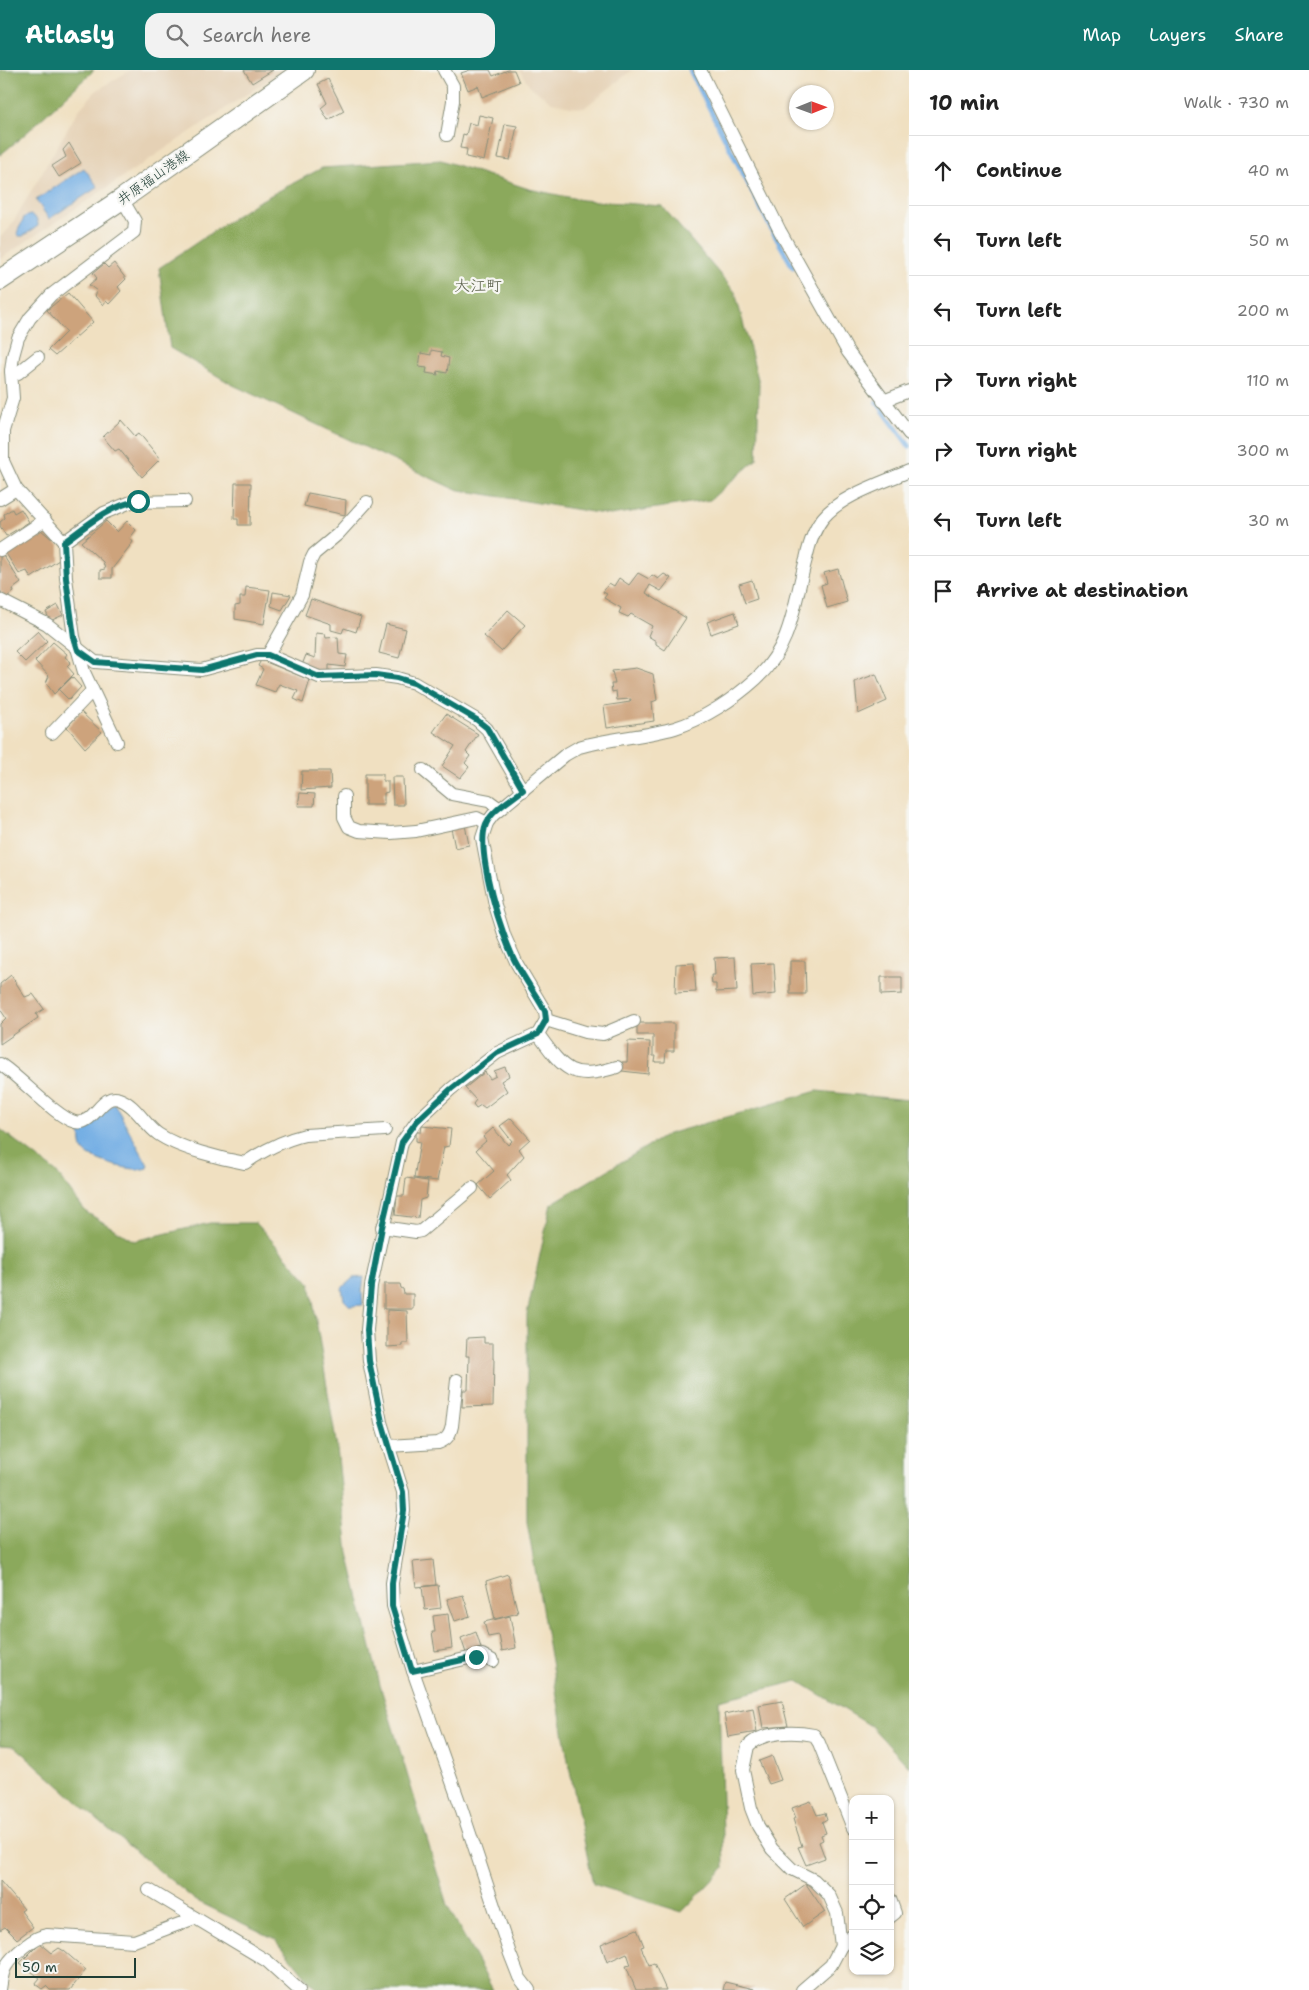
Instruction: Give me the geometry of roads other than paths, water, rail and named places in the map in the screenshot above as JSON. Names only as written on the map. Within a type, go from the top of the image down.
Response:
[{"type":"main road","name":"井原福山港線","points":[[0,280],[122,199],[304,70]]},
{"type":"street","points":[[444,70],[453,86],[453,101],[447,135]]},
{"type":"street","points":[[700,70],[728,130],[785,240],[848,352],[909,434]]},
{"type":"street","points":[[117,742],[92,691],[78,650],[70,615],[64,542],[16,489],[3,461],[2,454],[5,412],[13,398],[11,372],[18,338],[30,318],[51,295],[134,232],[135,222],[122,199]]},
{"type":"street","points":[[11,372],[18,373],[38,357]]},
{"type":"street","points":[[883,401],[909,391]]},
{"type":"street","points":[[529,1990],[519,1977],[510,1954],[461,1807],[412,1671],[392,1606],[392,1583],[404,1511],[403,1492],[388,1446],[369,1361],[367,1330],[371,1286],[382,1227],[402,1142],[417,1121],[451,1089],[497,1053],[538,1034],[546,1020],[545,1011],[517,964],[495,905],[483,851],[482,838],[487,823],[500,809],[565,755],[579,747],[676,728],[709,713],[756,679],[773,660],[791,626],[810,542],[823,518],[836,505],[850,497],[909,471]]},
{"type":"street","points":[[0,499],[16,489]]},
{"type":"street","points":[[64,542],[104,513],[131,502],[185,501]]},
{"type":"street","points":[[268,655],[302,595],[314,554],[338,534],[367,502]]},
{"type":"street","points":[[0,550],[45,520]]},
{"type":"street","points":[[0,600],[47,624],[95,662],[202,670],[230,664],[257,655],[268,655],[319,677],[376,675],[414,683],[477,720],[487,728],[523,790]]},
{"type":"street","points":[[52,732],[92,691]]},
{"type":"street","points":[[424,770],[452,794],[489,800],[500,809]]},
{"type":"street","points":[[344,796],[344,817],[349,827],[359,831],[391,833],[416,831],[477,818],[487,823]]},
{"type":"street","points":[[546,1020],[585,1032],[603,1034],[634,1021]]},
{"type":"street","points":[[538,1034],[557,1060],[575,1073],[596,1074],[617,1068]]},
{"type":"street","points":[[0,1064],[11,1071],[66,1119],[77,1123],[85,1121],[110,1098],[116,1097],[124,1101],[158,1134],[178,1144],[227,1160],[245,1163],[262,1151],[294,1137],[385,1130]]},
{"type":"street","points":[[382,1227],[416,1232],[421,1231],[472,1188]]},
{"type":"street","points":[[388,1446],[438,1443],[446,1440],[451,1433],[457,1380]]},
{"type":"street","points":[[412,1671],[482,1655],[493,1661]]},
{"type":"street","points":[[841,1946],[837,1913],[829,1896],[814,1880],[792,1869],[772,1849],[758,1826],[751,1808],[744,1770],[748,1746],[758,1738],[773,1734],[814,1735],[849,1818]]},
{"type":"street","points":[[149,1890],[267,1961],[299,1990]]},
{"type":"street","points":[[0,1990],[5,1967],[20,1951],[39,1936],[134,1941],[195,1918]]},
{"type":"street","points":[[802,1990],[831,1965],[841,1946],[849,1939]]},
{"type":"water","points":[[84,168],[98,187],[49,219],[36,200]]},
{"type":"water","points":[[30,215],[36,219],[38,226],[23,236],[19,236],[17,234],[24,217]]},
{"type":"water","points":[[114,1103],[148,1165],[147,1168],[133,1169],[114,1165],[95,1158],[83,1150],[80,1131]]},
{"type":"water","points":[[364,1277],[363,1305],[350,1306],[344,1300],[342,1288],[353,1278]]},
{"type":"waterway","points":[[690,70],[773,232],[793,267]]},
{"type":"waterway","points":[[877,402],[909,446]]},
{"type":"district","name":"大江町","points":[[478,285]]}]
